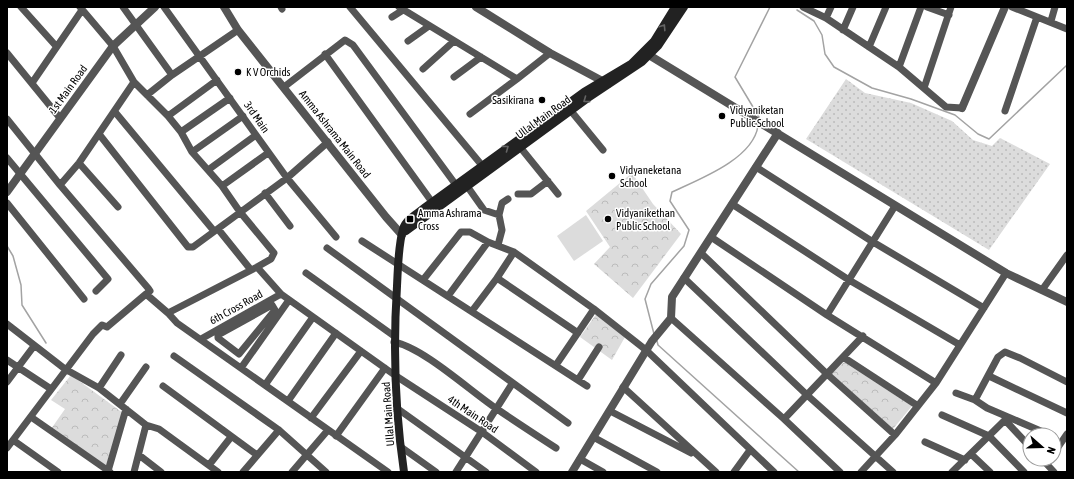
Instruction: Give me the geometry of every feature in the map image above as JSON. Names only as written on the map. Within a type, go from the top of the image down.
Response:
[{"type":"main road","name":"Ullal Main Road","points":[[647,54],[676,7]]},
{"type":"main road","name":"Ullal Main Road","points":[[402,234],[467,186],[484,168],[647,54],[671,29],[684,7]]},
{"type":"main road","name":"Ullal Main Road","points":[[404,472],[398,409],[394,339],[398,264],[403,228],[410,219],[432,202],[456,185],[520,147],[571,111],[605,82]]},
{"type":"street","points":[[21,7],[56,46]]},
{"type":"street","points":[[123,7],[172,75]]},
{"type":"street","name":"1st Main Road","points":[[7,192],[113,46],[155,7]]},
{"type":"street","name":"3rd Main","points":[[164,7],[268,153],[336,237]]},
{"type":"street","name":"Amma Ashrama Main Road","points":[[224,7],[238,30],[386,217],[402,234]]},
{"type":"street","points":[[350,7],[484,168]]},
{"type":"street","points":[[476,7],[550,53],[605,82]]},
{"type":"street","points":[[803,7],[826,18],[899,67],[946,107],[962,108],[1005,7]]},
{"type":"street","points":[[826,18],[832,7]]},
{"type":"street","points":[[843,30],[853,7]]},
{"type":"street","points":[[869,47],[886,7]]},
{"type":"street","points":[[899,67],[921,7]]},
{"type":"street","points":[[927,7],[948,15]]},
{"type":"street","points":[[924,88],[951,7]]},
{"type":"street","points":[[1012,7],[1051,21],[1067,29]]},
{"type":"street","points":[[1051,21],[1055,7]]},
{"type":"street","points":[[32,83],[81,8],[113,46],[134,82],[168,116],[181,132],[192,152],[222,186],[240,212],[274,253],[270,259],[168,313]]},
{"type":"street","points":[[392,17],[401,8],[516,79]]},
{"type":"street","points":[[1004,111],[1038,17]]},
{"type":"street","points":[[408,41],[429,26]]},
{"type":"street","points":[[147,96],[172,75],[238,30]]},
{"type":"street","points":[[284,87],[345,40],[353,45],[456,185]]},
{"type":"street","points":[[423,69],[454,41]]},
{"type":"street","points":[[7,53],[60,118]]},
{"type":"street","points":[[470,114],[550,53]]},
{"type":"street","points":[[325,54],[432,202]]},
{"type":"street","points":[[647,54],[1006,273],[1067,302]]},
{"type":"street","points":[[454,77],[481,57]]},
{"type":"street","points":[[168,116],[217,80]]},
{"type":"street","points":[[60,185],[79,163],[134,82]]},
{"type":"street","points":[[181,132],[230,98]]},
{"type":"street","points":[[571,111],[603,150]]},
{"type":"street","name":"4th Main Road","points":[[114,112],[216,230],[281,294],[396,376],[482,432],[536,472]]},
{"type":"street","points":[[192,152],[243,116]]},
{"type":"street","points":[[7,119],[60,185],[150,291],[107,327],[102,325],[65,369],[7,448]]},
{"type":"street","points":[[572,472],[595,438],[623,387],[646,350],[671,318],[672,297],[778,133]]},
{"type":"street","points":[[99,134],[188,247],[193,247],[287,178],[328,142]]},
{"type":"street","points":[[208,170],[256,135]]},
{"type":"street","points":[[520,147],[558,194]]},
{"type":"street","points":[[222,186],[268,153]]},
{"type":"street","points":[[7,158],[108,279],[96,291]]},
{"type":"street","points":[[79,163],[118,207]]},
{"type":"street","points":[[756,167],[873,242],[984,308]]},
{"type":"street","points":[[518,194],[531,194],[548,181]]},
{"type":"street","points":[[467,186],[484,210],[499,215]]},
{"type":"street","points":[[266,193],[290,226]]},
{"type":"street","points":[[498,245],[502,230],[499,215],[502,203],[508,199]]},
{"type":"street","points":[[7,203],[84,299]]},
{"type":"street","points":[[732,204],[849,280],[960,345]]},
{"type":"street","points":[[828,315],[895,206]]},
{"type":"street","points":[[423,280],[461,232],[470,232],[488,242],[514,252],[594,309],[646,350],[774,472]]},
{"type":"street","points":[[711,237],[828,315],[936,383]]},
{"type":"street","points":[[362,241],[587,386]]},
{"type":"street","points":[[448,296],[488,242]]},
{"type":"street","points":[[328,248],[512,384],[568,423]]},
{"type":"street","points":[[472,311],[497,278],[514,252]]},
{"type":"street","points":[[701,253],[827,374],[895,435]]},
{"type":"street","points":[[1042,290],[1067,255]]},
{"type":"street","points":[[306,273],[394,339],[435,363],[496,409],[556,448]]},
{"type":"street","points":[[861,472],[895,435],[936,383],[1006,273]]},
{"type":"street","points":[[497,278],[578,333]]},
{"type":"street","points":[[684,278],[807,395],[893,472]]},
{"type":"street","points":[[146,294],[177,323],[388,472]]},
{"type":"street","name":"6th Cross Road","points":[[201,339],[281,294]]},
{"type":"street","points":[[241,368],[289,300]]},
{"type":"street","points":[[270,306],[274,306],[274,310],[242,352],[237,354],[228,347],[218,338],[218,335],[270,306]]},
{"type":"street","points":[[556,365],[594,309]]},
{"type":"street","points":[[265,385],[314,317]]},
{"type":"street","points":[[671,318],[784,419],[840,472]]},
{"type":"street","points":[[7,324],[65,369],[99,388],[146,425],[159,429],[218,472]]},
{"type":"street","points":[[288,401],[336,333]]},
{"type":"street","points":[[784,419],[863,336]]},
{"type":"street","points":[[7,382],[34,346]]},
{"type":"street","points":[[222,354],[228,347]]},
{"type":"street","points":[[578,380],[598,347]]},
{"type":"street","points":[[311,418],[360,351]]},
{"type":"street","points":[[974,400],[989,376],[998,357],[1005,352],[1067,382]]},
{"type":"street","points":[[99,388],[121,355]]},
{"type":"street","points":[[174,356],[280,430],[326,472]]},
{"type":"street","points":[[843,357],[918,406]]},
{"type":"street","points":[[7,360],[51,389]]},
{"type":"street","points":[[31,416],[109,471],[123,407],[146,367]]},
{"type":"street","points":[[336,436],[385,368]]},
{"type":"street","points":[[989,376],[1067,414]]},
{"type":"street","points":[[456,472],[512,384]]},
{"type":"street","points":[[163,386],[257,455]]},
{"type":"street","points":[[623,387],[716,472]]},
{"type":"street","points":[[956,393],[1031,427]]},
{"type":"street","points":[[398,409],[486,472]]},
{"type":"street","points":[[610,411],[700,458]]},
{"type":"street","points":[[942,415],[989,436],[1024,472]]},
{"type":"street","points":[[955,471],[1005,420],[1022,438]]},
{"type":"street","points":[[134,472],[146,425]]},
{"type":"street","points":[[243,472],[280,430]]},
{"type":"street","points":[[292,472],[328,430]]},
{"type":"street","points":[[209,465],[231,437]]},
{"type":"street","points":[[595,438],[657,472]]},
{"type":"street","points":[[14,440],[58,472]]},
{"type":"street","points":[[925,442],[965,460]]},
{"type":"street","points":[[401,447],[436,472]]},
{"type":"street","points":[[734,472],[750,450]]},
{"type":"street","points":[[971,454],[990,472]]},
{"type":"street","points":[[139,455],[161,472]]},
{"type":"street","points":[[580,459],[603,472]]},
{"type":"green space","points":[[846,79],[865,93],[911,103],[952,121],[973,140],[992,146],[1000,138],[1050,164],[989,250],[806,139]]},
{"type":"green space","points":[[632,173],[653,204],[681,234],[633,298],[594,264],[610,247],[586,211]]},
{"type":"green space","points":[[586,215],[603,241],[574,261],[557,236]]},
{"type":"green space","points":[[597,313],[625,337],[612,360],[580,337]]},
{"type":"green space","points":[[844,362],[912,406],[893,429],[831,374]]},
{"type":"green space","points":[[71,375],[123,413],[106,466],[51,429],[65,409],[51,400]]},
{"type":"waterway","points":[[759,120],[759,117],[735,77],[770,7]]},
{"type":"waterway","points":[[797,10],[814,21],[822,35],[825,54],[834,67],[872,88],[911,99],[955,115],[978,134],[989,139],[1067,65]]},
{"type":"waterway","points":[[654,334],[645,299],[651,284],[684,246],[689,230],[670,201],[672,192],[697,181],[736,158],[754,138],[758,126]]},
{"type":"waterway","points":[[7,246],[13,256],[21,285],[22,305],[46,343]]},
{"type":"waterway","points":[[657,341],[658,345],[799,472]]},
{"type":"place","name":"K V Orchids","points":[[238,72]]},
{"type":"place","name":"Sasikirana","points":[[542,100]]},
{"type":"place","name":"Vidyaniketan Public School","points":[[722,116]]},
{"type":"place","name":"Vidyaneketana School","points":[[612,176]]},
{"type":"place","name":"Amma Ashrama Cross","points":[[410,219]]},
{"type":"place","name":"Vidyanikethan Public School","points":[[608,219]]}]
